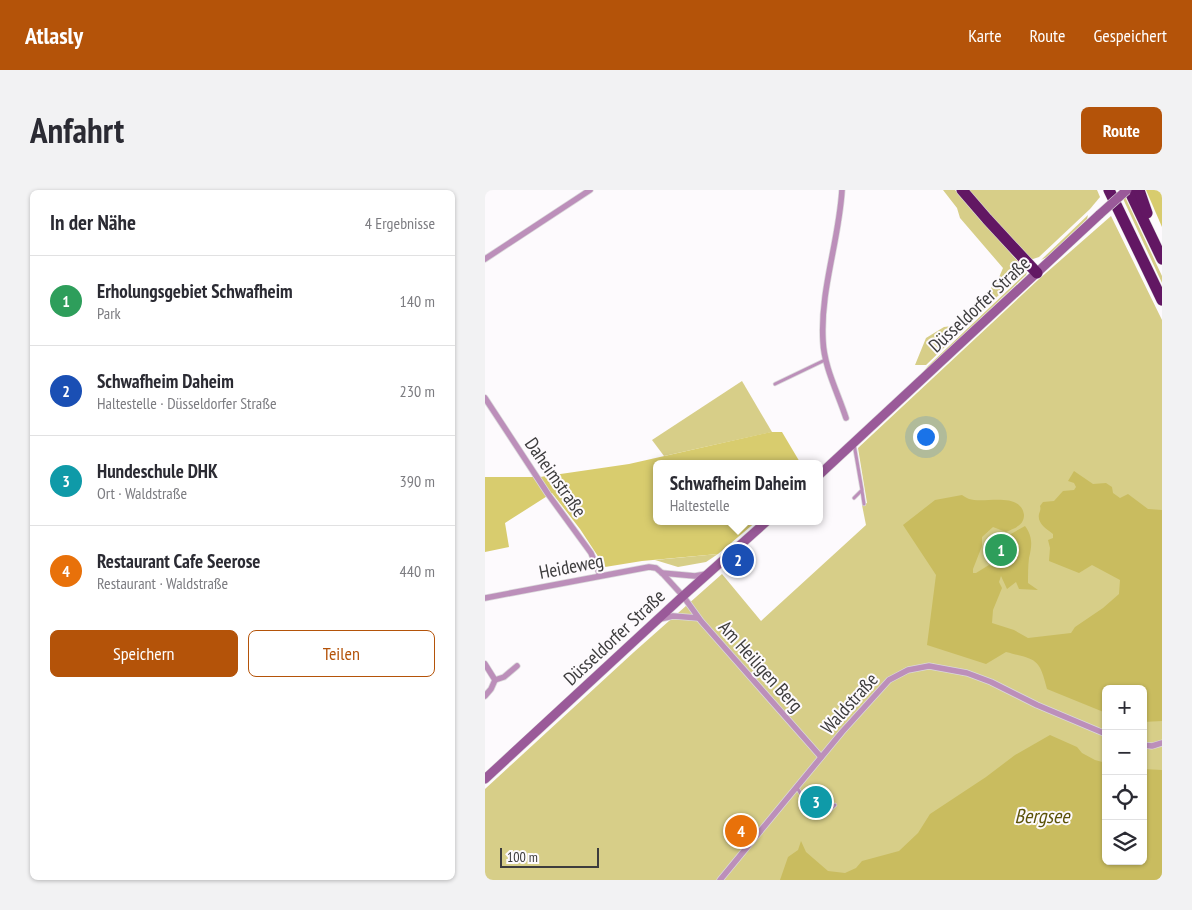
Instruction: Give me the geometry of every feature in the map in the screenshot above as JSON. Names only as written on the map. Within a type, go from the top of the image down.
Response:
[{"type":"highway","points":[[962,190],[1037,273]]},
{"type":"highway","points":[[1109,190],[1162,300]]},
{"type":"highway","points":[[1128,190],[1162,259]]},
{"type":"highway","points":[[1139,190],[1162,255]]},
{"type":"main road","name":"Düsseldorfer Straße","points":[[823,471],[1128,190]]},
{"type":"main road","name":"Düsseldorfer Straße","points":[[485,779],[763,525]]},
{"type":"street","points":[[485,259],[590,190]]},
{"type":"street","points":[[842,190],[841,211],[827,279],[823,341],[826,360],[846,418]]},
{"type":"street","name":"Daheimstraße","points":[[485,398],[548,494],[591,553],[600,575]]},
{"type":"street","name":"Heideweg","points":[[485,598],[649,567],[656,568],[662,573],[695,576],[708,574]]},
{"type":"street","points":[[662,573],[683,596]]},
{"type":"street","name":"Am Heiligen Berg","points":[[683,596],[698,618],[821,757]]},
{"type":"street","name":"Am Heiligen Berg","points":[[659,619],[673,616],[698,618]]},
{"type":"street","points":[[485,664],[495,680]]},
{"type":"street","points":[[485,696],[495,680],[504,677],[517,666]]},
{"type":"street","name":"Waldstraße","points":[[720,880],[821,757],[889,680],[908,670],[929,666],[967,673],[1102,732]]},
{"type":"street","points":[[1147,746],[1162,743]]},
{"type":"lane","points":[[775,384],[826,360]]},
{"type":"lane","points":[[854,443],[864,504]]},
{"type":"lane","points":[[854,498],[862,490]]},
{"type":"lane","points":[[797,788],[812,810],[818,815],[825,815],[835,805]]},
{"type":"shaded area","points":[[943,190],[955,190],[1021,265],[1024,271],[926,365],[915,365],[926,338],[944,327],[952,326],[997,282],[1003,268],[960,218],[957,208]]},
{"type":"shaded area","points":[[967,190],[1097,190],[1100,197],[1090,209],[1039,257],[1033,259],[1029,258]]},
{"type":"shaded area","points":[[1119,190],[1122,190],[1162,276],[1162,283]]},
{"type":"shaded area","points":[[1146,190],[1162,190],[1162,227]]},
{"type":"shaded area","points":[[1088,215],[1087,219],[1047,257],[1041,260]]},
{"type":"shaded area","points":[[1111,216],[1162,320],[1162,880],[485,880],[485,789],[722,574],[761,621],[866,525],[862,505],[867,503],[858,448],[1038,280]]},
{"type":"shaded area","points":[[1027,272],[1026,275],[919,377],[928,366]]},
{"type":"shaded area","points":[[742,381],[772,432],[664,456],[652,440]]},
{"type":"shaded area","points":[[771,432],[782,432],[799,460],[653,460],[653,525],[752,525],[718,554],[642,561],[605,567],[580,529],[552,493],[505,523],[509,547],[485,552],[485,477],[540,477],[629,464]]},
{"type":"shaded area","points":[[718,554],[706,562],[678,567],[655,560]]},
{"type":"water","points":[[1074,471],[1093,484],[1106,483],[1112,487],[1113,493],[1120,498],[1128,494],[1148,509],[1162,510],[1162,721],[1147,722],[1147,685],[1102,685],[1102,711],[1047,689],[1038,665],[1030,659],[1006,652],[986,664],[927,645],[936,575],[903,525],[935,500],[962,495],[976,500],[1009,501],[1016,503],[1021,508],[1024,519],[1018,526],[1006,532],[993,527],[982,537],[982,546],[973,573],[989,565],[997,568],[1002,547],[1009,535],[1025,526],[1031,542],[1028,583],[1038,590],[1019,589],[1016,582],[1007,589],[1001,576],[999,582],[1002,588],[993,610],[992,623],[1014,630],[1028,638],[1071,633],[1075,627],[1103,608],[1119,594],[1120,580],[1092,565],[1079,573],[1049,561],[1050,548],[1048,540],[1053,538],[1053,534],[1039,521],[1040,506],[1043,502],[1054,501],[1063,491],[1074,490],[1076,487],[1074,483],[1068,481]]},
{"type":"water","name":"Bergsee","points":[[1050,735],[1077,747],[1082,753],[1102,762],[1102,865],[1147,865],[1147,769],[1162,770],[1162,880],[780,880],[788,857],[798,850],[801,841],[806,852],[828,871],[845,873],[856,868],[862,861],[899,851],[918,833],[930,814],[986,777],[1015,755]]},
{"type":"place","name":"Erholungsgebiet Schwafheim","points":[[1001,550]]},
{"type":"place","name":"Schwafheim Daheim","points":[[738,560]]},
{"type":"place","name":"Hundeschule DHK","points":[[816,802]]},
{"type":"place","name":"Restaurant Cafe Seerose","points":[[741,831]]}]
